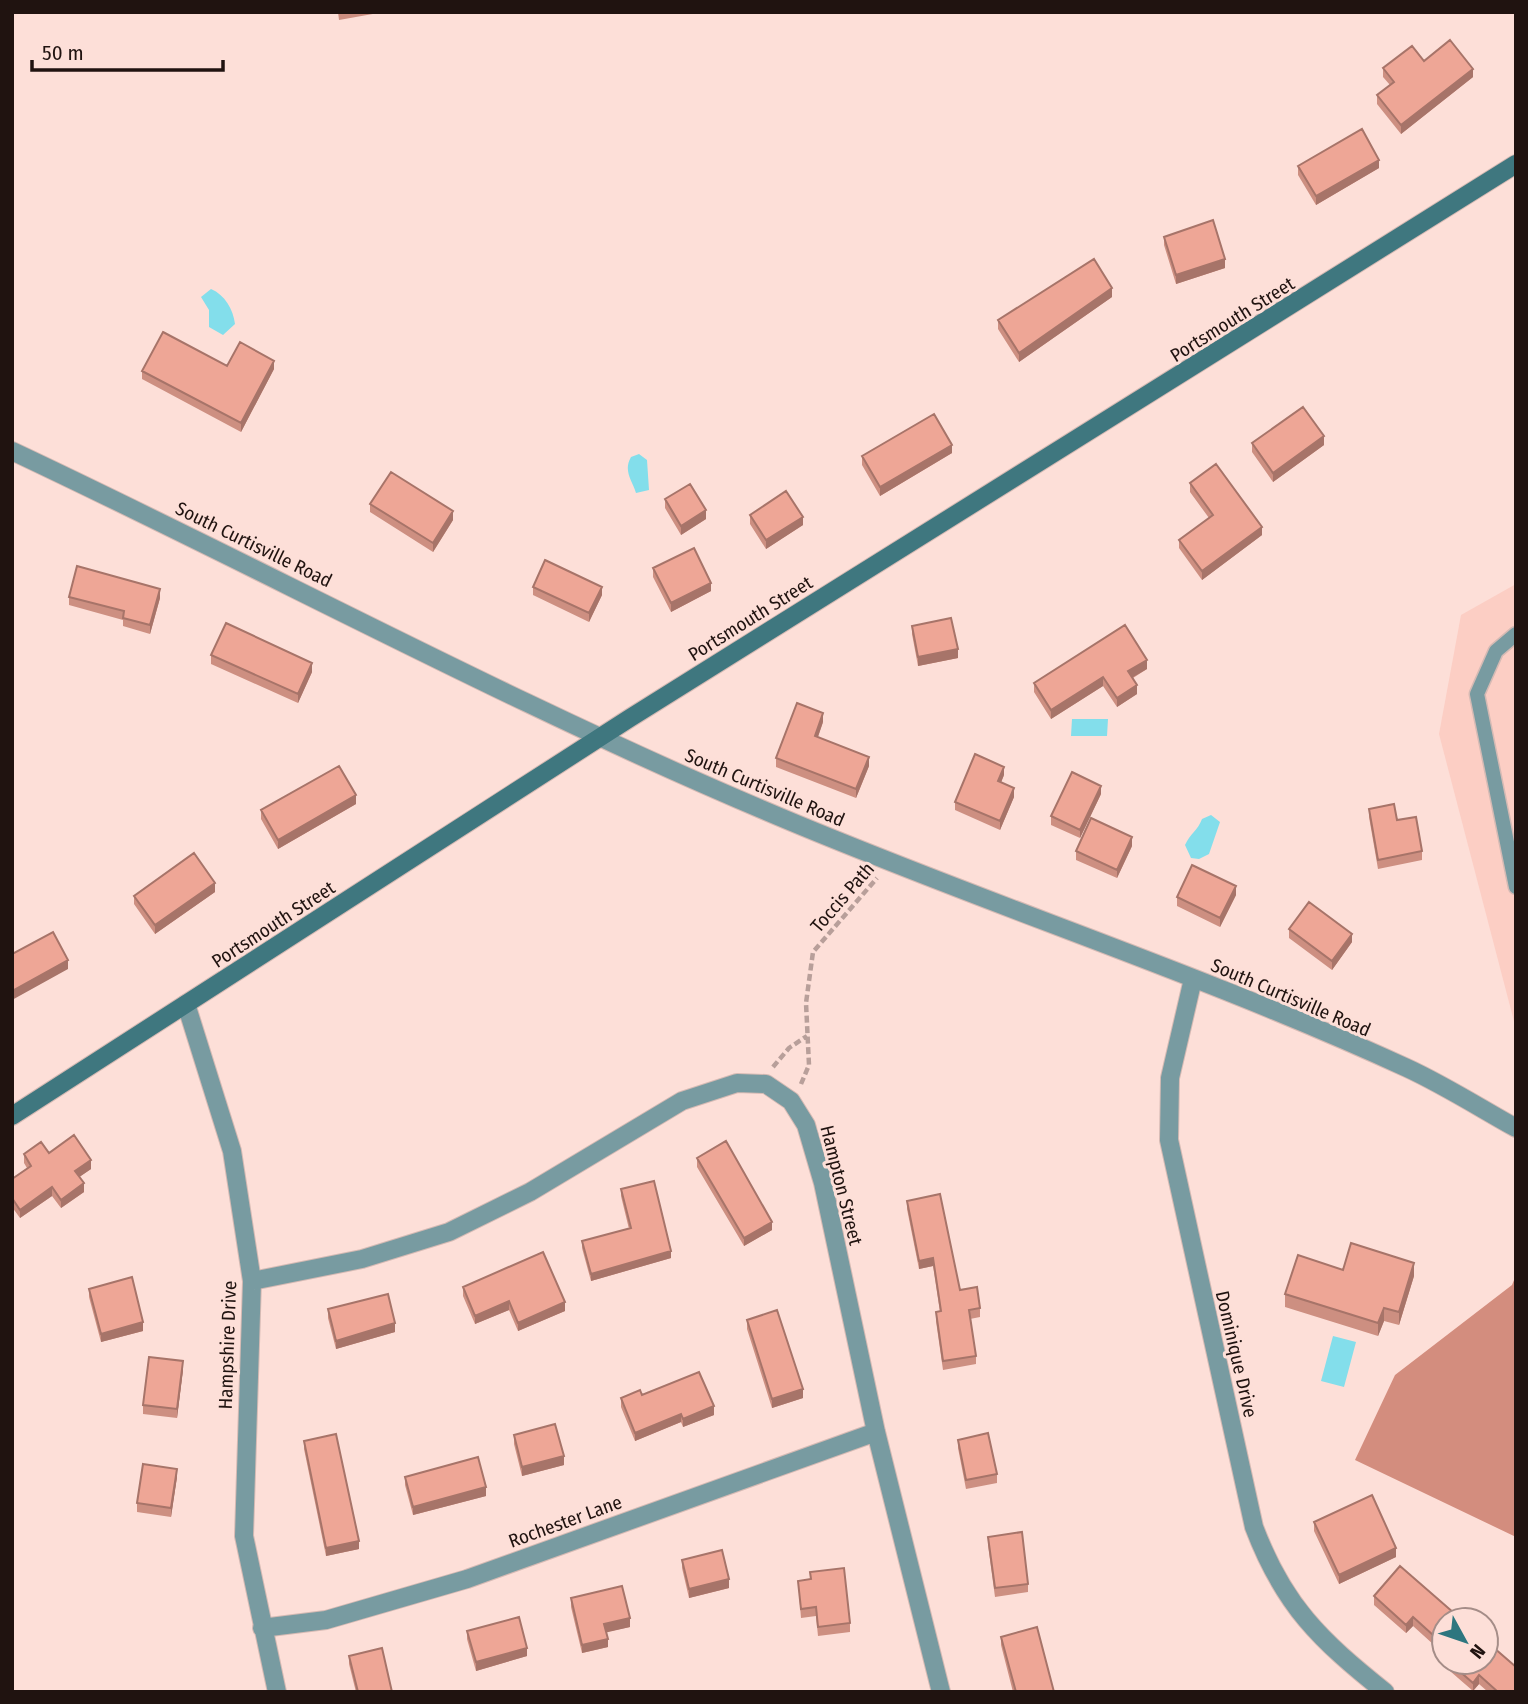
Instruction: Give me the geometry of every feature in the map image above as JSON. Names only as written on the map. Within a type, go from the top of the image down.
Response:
[{"type":"street","name":"Portsmouth Street","points":[[12,1116],[599,739],[1516,164]]},
{"type":"street","name":"South Curtisville Road","points":[[12,451],[218,548],[599,739],[891,861],[1193,979],[1409,1069],[1516,1128]]},
{"type":"street","name":"Dominique Drive","points":[[1193,979],[1170,1078],[1169,1140],[1254,1527],[1266,1558],[1300,1616],[1322,1639],[1385,1692]]},
{"type":"street","name":"Hampshire Drive","points":[[186,1004],[232,1151],[252,1280],[244,1536],[277,1692]]},
{"type":"street","points":[[252,1280],[362,1259],[449,1232],[530,1192],[682,1101],[737,1083],[766,1084]]},
{"type":"street","name":"Hampton Street","points":[[766,1084],[791,1101],[806,1125],[823,1183],[876,1432],[941,1692]]},
{"type":"street","name":"Rochester Lane","points":[[262,1628],[326,1620],[467,1579],[876,1432]]},
{"type":"lane","points":[[1516,634],[1496,651],[1477,694],[1516,887]]},
{"type":"path","name":"Toccis Path","points":[[791,1101],[809,1065],[806,1003],[813,952],[891,861]]},
{"type":"path","points":[[766,1084],[774,1064],[808,1035]]},
{"type":"shaded area","points":[[1516,584],[1516,1029],[1439,734],[1461,615]]},
{"type":"shaded area","points":[[1516,1275],[1516,1537],[1355,1460],[1395,1375],[1512,1285]]},
{"type":"water","points":[[211,289],[224,299],[234,318],[235,324],[223,335],[209,327],[209,310],[201,297]]},
{"type":"water","points":[[639,454],[647,460],[649,490],[636,493],[628,467],[631,457]]},
{"type":"water","points":[[1072,719],[1108,719],[1107,736],[1071,736]]},
{"type":"water","points":[[1211,815],[1220,822],[1209,854],[1199,859],[1191,858],[1185,845],[1202,819]]},
{"type":"water","points":[[1333,1336],[1356,1342],[1344,1387],[1321,1381]]},
{"type":"building","points":[[1450,40],[1473,69],[1401,125],[1377,95],[1394,82],[1383,68],[1412,46],[1424,61]]},
{"type":"building","points":[[1362,129],[1379,160],[1316,196],[1298,166]]},
{"type":"building","points":[[1213,220],[1225,259],[1176,275],[1164,237]]},
{"type":"building","points":[[1094,259],[1112,288],[1019,353],[998,320]]},
{"type":"building","points":[[163,332],[227,366],[240,342],[274,361],[241,423],[142,371]]},
{"type":"building","points":[[1303,407],[1324,436],[1273,473],[1252,443]]},
{"type":"building","points":[[934,414],[952,445],[880,487],[862,456]]},
{"type":"building","points":[[1216,464],[1262,527],[1202,571],[1179,540],[1213,515],[1190,483]]},
{"type":"building","points":[[391,472],[453,511],[433,543],[370,504]]},
{"type":"building","points":[[690,484],[706,510],[681,526],[665,499]]},
{"type":"building","points":[[786,491],[803,517],[766,540],[750,515]]},
{"type":"building","points":[[694,548],[711,583],[671,603],[653,568]]},
{"type":"building","points":[[545,560],[602,587],[589,613],[533,587]]},
{"type":"building","points":[[77,566],[160,589],[150,625],[123,618],[124,611],[69,597]]},
{"type":"building","points":[[951,618],[958,649],[918,657],[912,626]]},
{"type":"building","points":[[226,623],[312,663],[298,694],[211,655]]},
{"type":"building","points":[[1125,625],[1147,660],[1128,671],[1137,685],[1117,698],[1103,677],[1051,710],[1034,683]]},
{"type":"building","points":[[797,703],[823,713],[815,736],[869,757],[856,789],[776,758]]},
{"type":"building","points":[[975,754],[1004,767],[998,781],[1014,788],[1000,821],[955,802]]},
{"type":"building","points":[[339,766],[356,795],[278,840],[261,810]]},
{"type":"building","points":[[1072,772],[1101,786],[1080,830],[1051,816]]},
{"type":"building","points":[[1394,804],[1397,820],[1416,817],[1422,851],[1378,860],[1369,809]]},
{"type":"building","points":[[1091,818],[1132,837],[1117,870],[1076,851]]},
{"type":"building","points":[[194,853],[215,883],[155,925],[134,896]]},
{"type":"building","points":[[1192,865],[1236,886],[1220,918],[1177,897]]},
{"type":"building","points":[[1309,902],[1352,934],[1332,961],[1289,929]]},
{"type":"building","points":[[53,932],[68,960],[12,991],[12,954]]},
{"type":"building","points":[[74,1135],[91,1160],[75,1171],[84,1183],[61,1200],[52,1187],[20,1210],[12,1198],[12,1179],[31,1166],[24,1154],[41,1142],[49,1153]]},
{"type":"building","points":[[726,1141],[772,1222],[744,1238],[697,1158]]},
{"type":"building","points":[[654,1181],[671,1251],[591,1274],[582,1241],[631,1228],[621,1189]]},
{"type":"building","points":[[940,1194],[960,1290],[977,1287],[980,1308],[969,1310],[976,1356],[943,1361],[936,1312],[941,1311],[933,1258],[919,1261],[907,1201]]},
{"type":"building","points":[[1351,1243],[1414,1263],[1399,1312],[1384,1308],[1378,1323],[1285,1294],[1298,1255],[1343,1270]]},
{"type":"building","points":[[543,1252],[565,1302],[518,1323],[509,1301],[475,1316],[463,1287]]},
{"type":"building","points":[[132,1277],[143,1322],[101,1334],[89,1289]]},
{"type":"building","points":[[388,1294],[395,1323],[336,1341],[328,1309]]},
{"type":"building","points":[[777,1310],[803,1389],[772,1399],[747,1320]]},
{"type":"building","points":[[149,1357],[183,1361],[177,1409],[143,1405]]},
{"type":"building","points":[[699,1372],[714,1406],[683,1419],[681,1414],[635,1433],[621,1398],[640,1390],[642,1395]]},
{"type":"building","points":[[555,1424],[564,1456],[522,1467],[514,1435]]},
{"type":"building","points":[[988,1433],[997,1474],[966,1480],[958,1440]]},
{"type":"building","points":[[336,1434],[359,1541],[326,1548],[304,1441]]},
{"type":"building","points":[[478,1457],[486,1487],[413,1507],[405,1477]]},
{"type":"building","points":[[143,1464],[177,1469],[171,1508],[137,1503]]},
{"type":"building","points":[[1372,1495],[1396,1548],[1339,1575],[1314,1522]]},
{"type":"building","points":[[1022,1532],[1028,1584],[995,1588],[988,1537]]},
{"type":"building","points":[[722,1550],[729,1579],[689,1589],[682,1560]]},
{"type":"building","points":[[1400,1566],[1446,1606],[1430,1606],[1430,1632],[1413,1617],[1406,1625],[1374,1596]]},
{"type":"building","points":[[844,1568],[850,1623],[818,1627],[816,1607],[801,1609],[798,1581],[811,1579],[810,1572]]},
{"type":"building","points":[[622,1586],[630,1618],[604,1624],[608,1639],[582,1645],[571,1598]]},
{"type":"building","points":[[519,1617],[527,1648],[476,1662],[467,1631]]},
{"type":"building","points":[[1037,1627],[1054,1692],[1016,1692],[1001,1637]]},
{"type":"building","points":[[382,1648],[392,1692],[358,1692],[349,1656]]},
{"type":"building","points":[[1500,1653],[1516,1667],[1516,1692],[1498,1692],[1480,1676],[1500,1676]]},
{"type":"building","points":[[1465,1676],[1478,1676],[1473,1683]]}]
